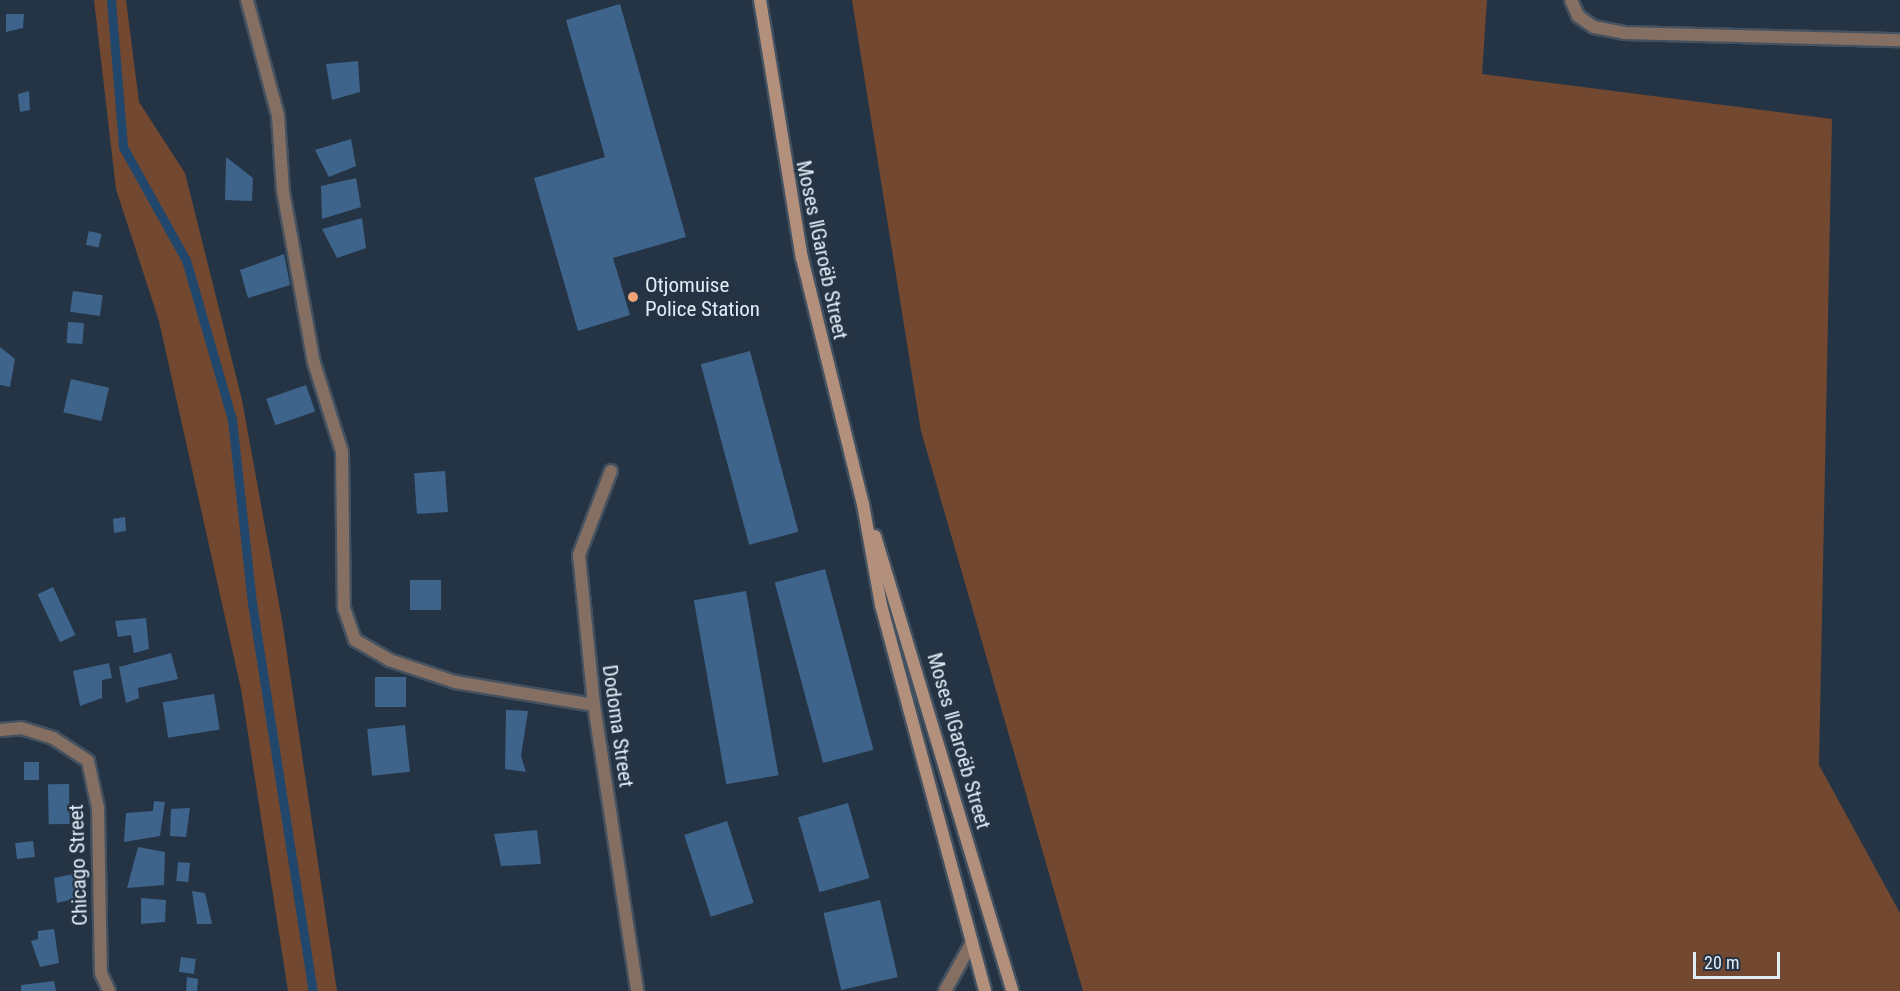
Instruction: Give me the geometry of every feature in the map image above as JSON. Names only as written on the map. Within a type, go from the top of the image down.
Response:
[{"type":"main road","name":"Moses ǁGaroëb Street","points":[[760,0],[800,247],[863,504],[881,605],[985,991]]},
{"type":"main road","name":"Moses ǁGaroëb Street","points":[[863,504],[897,599],[1012,991]]},
{"type":"street","points":[[247,0],[278,116],[283,191],[314,363],[342,452],[342,565],[345,608],[355,640],[389,660],[455,682],[594,705]]},
{"type":"street","points":[[1570,0],[1578,16],[1594,27],[1624,33],[1900,40]]},
{"type":"street","name":"Dodoma Street","points":[[611,471],[579,555],[594,705],[637,991]]},
{"type":"street","name":"Chicago Street","points":[[0,730],[21,728],[53,738],[88,761],[98,808],[100,973],[109,991]]},
{"type":"street","points":[[945,991],[971,944]]},
{"type":"shaded area","points":[[94,0],[126,0],[139,102],[185,173],[242,400],[282,620],[337,991],[288,991],[241,689],[159,321],[116,189]]},
{"type":"shaded area","points":[[852,0],[1487,0],[1482,74],[1832,119],[1819,765],[1900,913],[1900,991],[1083,991],[921,431]]},
{"type":"building","points":[[620,4],[686,237],[613,258],[630,315],[578,331],[534,178],[605,157],[566,20]]},
{"type":"building","points":[[6,14],[24,14],[23,28],[6,32]]},
{"type":"building","points":[[358,61],[360,92],[332,100],[326,64]]},
{"type":"building","points":[[29,91],[30,110],[20,112],[18,94]]},
{"type":"building","points":[[351,139],[356,166],[329,177],[315,150]]},
{"type":"building","points":[[226,157],[253,178],[252,201],[225,200]]},
{"type":"building","points":[[356,178],[361,207],[322,219],[321,186]]},
{"type":"building","points":[[362,218],[366,248],[337,258],[322,229]]},
{"type":"building","points":[[89,231],[102,234],[99,248],[86,245]]},
{"type":"building","points":[[284,254],[290,285],[248,298],[240,270]]},
{"type":"building","points":[[73,291],[103,295],[100,316],[70,312]]},
{"type":"building","points":[[68,322],[84,323],[82,344],[67,343]]},
{"type":"building","points":[[0,347],[15,359],[10,387],[0,385]]},
{"type":"building","points":[[750,351],[798,532],[749,545],[701,364]]},
{"type":"building","points":[[71,379],[109,388],[101,421],[63,412]]},
{"type":"building","points":[[306,385],[315,411],[275,425],[266,399]]},
{"type":"building","points":[[445,471],[448,512],[417,514],[414,473]]},
{"type":"building","points":[[125,517],[126,531],[114,533],[113,519]]},
{"type":"building","points":[[825,569],[873,750],[823,763],[775,582]]},
{"type":"building","points":[[410,580],[441,580],[441,610],[410,610]]},
{"type":"building","points":[[53,587],[75,635],[60,642],[38,594]]},
{"type":"building","points":[[746,591],[778,775],[726,784],[694,600]]},
{"type":"building","points":[[146,618],[149,649],[134,653],[131,635],[118,637],[115,621]]},
{"type":"building","points":[[171,653],[178,679],[138,688],[139,698],[126,703],[119,667]]},
{"type":"building","points":[[109,663],[112,678],[102,680],[102,698],[80,706],[73,671]]},
{"type":"building","points":[[375,677],[406,677],[406,707],[375,707]]},
{"type":"building","points":[[214,694],[220,730],[168,738],[163,702]]},
{"type":"building","points":[[506,710],[528,711],[521,756],[526,772],[505,769]]},
{"type":"building","points":[[405,725],[410,772],[372,776],[367,729]]},
{"type":"building","points":[[24,762],[39,762],[39,780],[24,780]]},
{"type":"building","points":[[48,784],[69,784],[70,824],[49,824]]},
{"type":"building","points":[[154,801],[165,802],[160,836],[124,842],[126,813],[153,811]]},
{"type":"building","points":[[848,803],[869,878],[820,892],[798,817]]},
{"type":"building","points":[[190,808],[186,837],[170,836],[171,809]]},
{"type":"building","points":[[727,821],[754,903],[711,917],[684,835]]},
{"type":"building","points":[[537,830],[541,864],[501,866],[494,834]]},
{"type":"building","points":[[33,841],[35,857],[17,859],[15,843]]},
{"type":"building","points":[[138,847],[165,852],[164,885],[127,888]]},
{"type":"building","points":[[178,862],[190,863],[188,882],[176,881]]},
{"type":"building","points":[[78,873],[81,897],[57,903],[54,878]]},
{"type":"building","points":[[192,891],[205,893],[212,924],[197,924]]},
{"type":"building","points":[[141,898],[166,900],[165,922],[141,924]]},
{"type":"building","points":[[880,900],[898,977],[841,990],[823,913]]},
{"type":"building","points":[[54,929],[59,963],[40,967],[31,941],[38,939],[38,931]]},
{"type":"building","points":[[181,957],[196,959],[194,974],[179,972]]},
{"type":"building","points":[[187,977],[198,979],[197,991],[186,991]]},
{"type":"building","points":[[54,981],[56,991],[21,991],[21,985]]},
{"type":"waterway","points":[[111,0],[123,147],[186,260],[232,419],[252,603],[313,991]]},
{"type":"place","name":"Otjomuise Police Station","points":[[633,297]]}]
